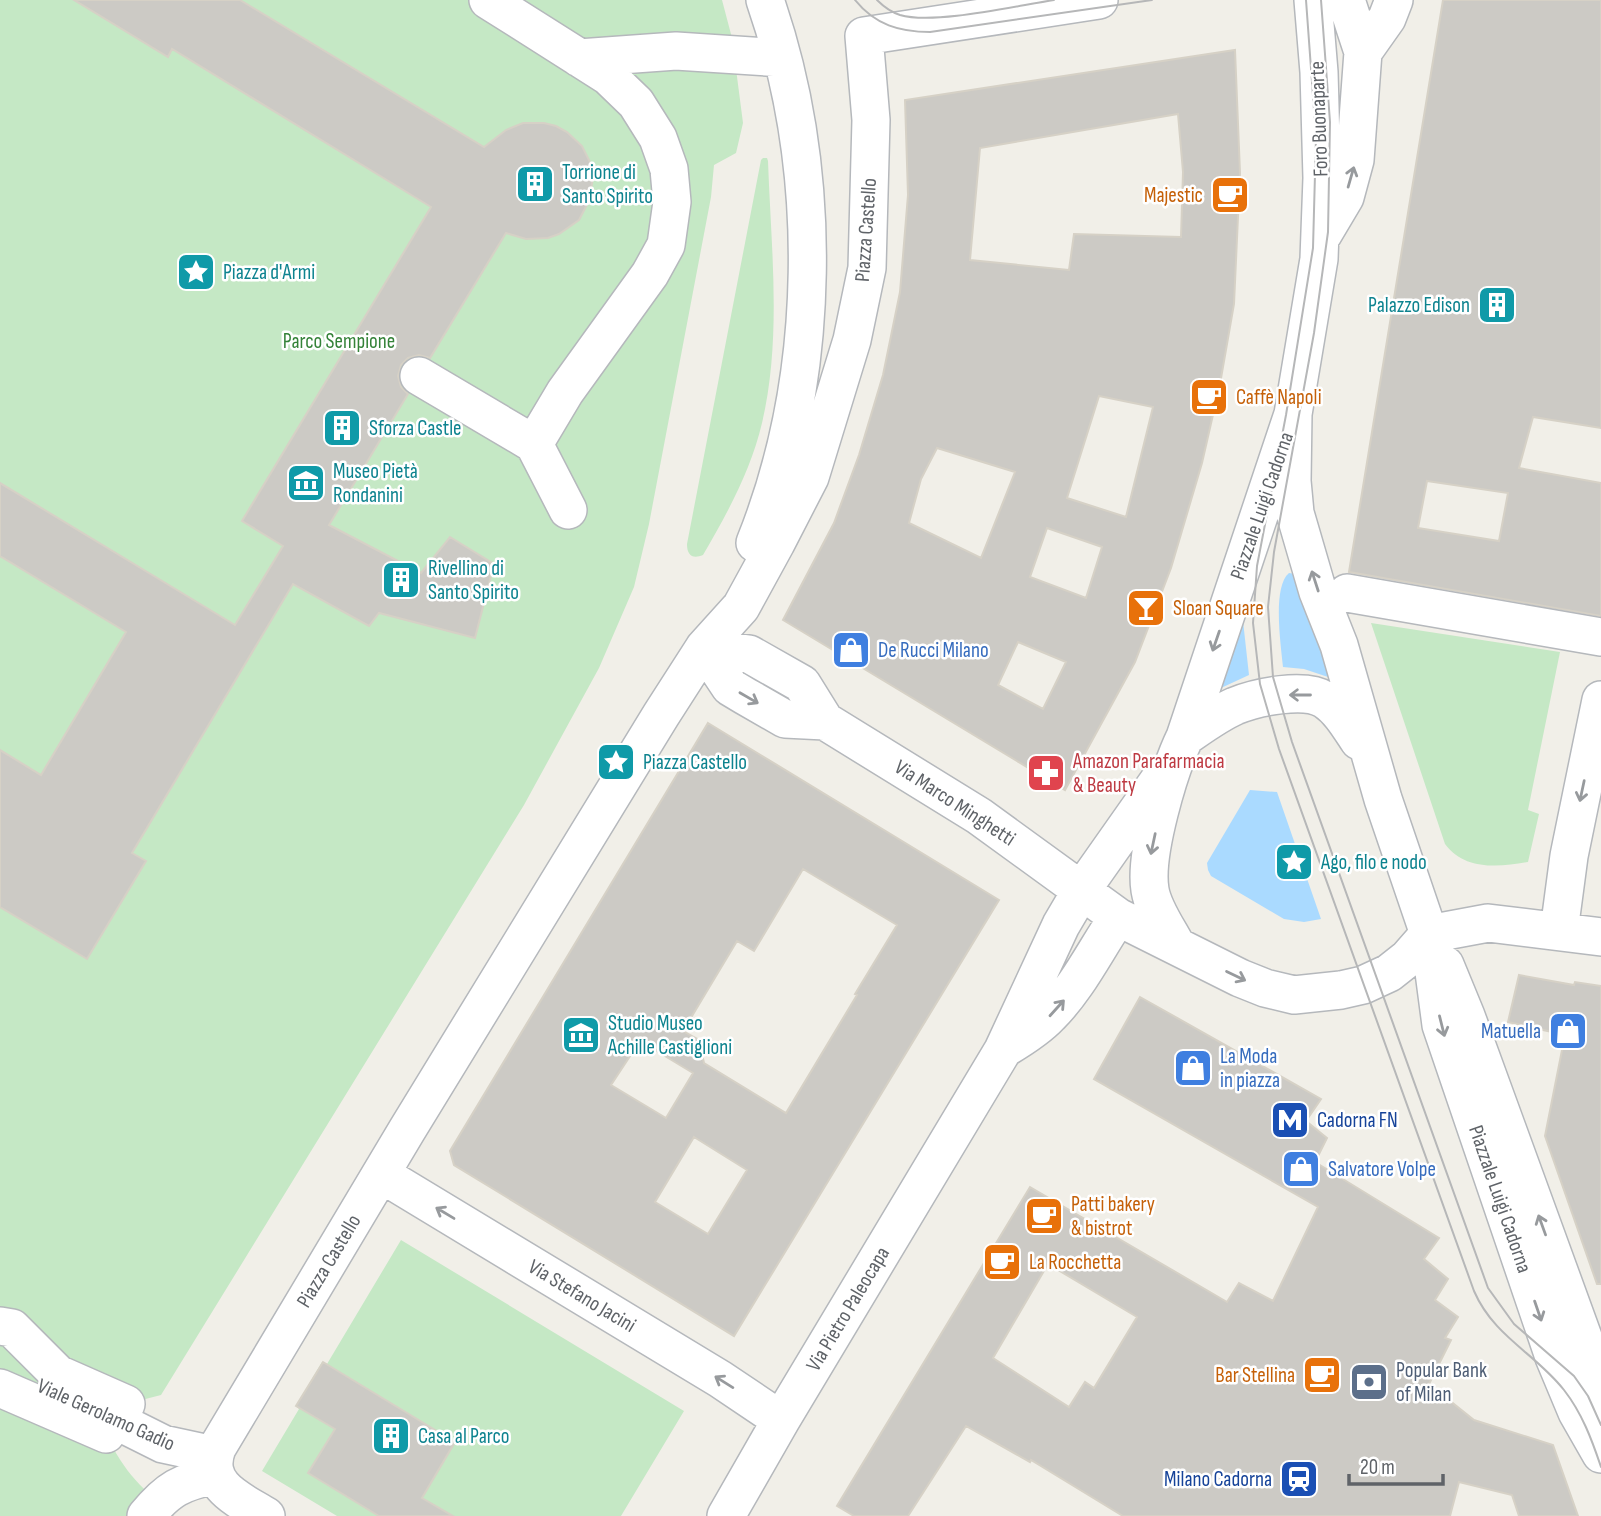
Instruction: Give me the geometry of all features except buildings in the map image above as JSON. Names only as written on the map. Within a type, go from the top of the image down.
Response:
[{"type":"street","points":[[488,0],[608,76],[636,103],[658,138],[669,169],[672,202],[666,245],[650,274],[565,392],[534,444]]},
{"type":"street","points":[[704,648],[756,540],[784,460],[802,359],[808,255],[801,157],[782,58],[765,0]]},
{"type":"street","name":"Piazza Castello","points":[[214,1466],[381,1174],[660,715],[704,648],[741,607],[810,477],[852,340],[867,268],[870,120],[864,36],[1099,0]]},
{"type":"street","name":"Foro Buonaparte","points":[[1293,414],[1319,259],[1322,178],[1319,72],[1312,0]]},
{"type":"street","name":"Foro Buonaparte","points":[[1320,237],[1340,206],[1352,178],[1355,160],[1363,52],[1346,0]]},
{"type":"street","points":[[1363,52],[1387,18],[1394,0]]},
{"type":"street","points":[[579,58],[676,51],[782,58]]},
{"type":"street","points":[[419,376],[534,444],[568,510]]},
{"type":"street","name":"Piazzale Luigi Cadorna","points":[[1176,944],[1150,892],[1151,848],[1192,710],[1293,414]]},
{"type":"street","name":"Piazzale Luigi Cadorna","points":[[1293,414],[1292,481],[1295,513],[1318,592],[1339,645],[1383,799],[1429,934],[1450,973],[1471,1029],[1587,1348],[1601,1406]]},
{"type":"street","points":[[1347,593],[1601,637]]},
{"type":"street","name":"Via Marco Minghetti","points":[[704,648],[730,687],[785,719],[825,721],[979,816],[1081,891]]},
{"type":"street","name":"Piazzale Luigi Cadorna","points":[[971,1104],[1003,1050],[1061,925],[1081,891],[1181,745],[1237,705],[1278,695],[1312,695],[1324,700],[1343,716],[1362,747],[1383,799]]},
{"type":"street","points":[[1559,931],[1569,856],[1601,700]]},
{"type":"street","points":[[1081,891],[1118,917],[1240,978],[1294,995],[1341,990],[1377,980],[1408,958],[1429,934],[1488,923],[1601,937]]},
{"type":"street","name":"Piazzale Luigi Cadorna","points":[[1003,1050],[1032,1032],[1057,1008],[1069,994],[1118,917]]},
{"type":"street","name":"Piazzale Luigi Cadorna","points":[[1429,934],[1441,1025],[1554,1357],[1580,1418],[1601,1454]]},
{"type":"street","name":"Via Pietro Paleocapa","points":[[726,1516],[971,1104]]},
{"type":"street","name":"Via Stefano Jacini","points":[[381,1174],[720,1379],[781,1420]]},
{"type":"street","points":[[0,1326],[12,1328],[58,1374],[126,1404],[106,1434],[0,1388]]},
{"type":"street","name":"Viale Gerolamo Gadio","points":[[0,1369],[116,1419],[163,1444],[214,1466]]},
{"type":"street","points":[[146,1516],[170,1489],[192,1480],[214,1466],[221,1486],[266,1516]]},
{"type":"green space","name":"Parco Sempione","points":[[0,0],[722,0],[732,38],[743,123],[736,153],[714,165],[711,197],[649,524],[634,587],[599,668],[524,805],[161,1395],[126,1404],[106,1434],[135,1480],[174,1516],[0,1516]]},
{"type":"green space","points":[[763,158],[768,161],[774,293],[768,391],[752,458],[721,524],[703,555],[696,557],[689,554],[687,544]]},
{"type":"green space","points":[[1371,623],[1560,652],[1528,810],[1539,814],[1528,862],[1495,866],[1473,863],[1453,853],[1445,844]]},
{"type":"green space","points":[[401,1240],[684,1411],[621,1516],[337,1516],[262,1471],[299,1409],[296,1406],[322,1362],[327,1364]]},
{"type":"water","points":[[1289,573],[1295,574],[1330,675],[1328,677],[1304,669],[1283,667],[1279,603],[1284,580]]},
{"type":"water","points":[[1242,612],[1249,675],[1221,688]]},
{"type":"water","points":[[1250,790],[1277,792],[1321,919],[1304,922],[1284,919],[1211,876],[1207,863]]},
{"type":"tram line","points":[[855,0],[871,16],[889,25],[908,31],[930,32],[1152,0]]},
{"type":"tram line","points":[[877,0],[900,15],[933,18],[975,14],[1054,0]]},
{"type":"tram line","points":[[1306,0],[1316,137],[1313,248],[1286,415],[1257,566],[1253,623],[1260,684],[1279,749],[1474,1291],[1492,1321],[1564,1390],[1586,1427],[1601,1467]]},
{"type":"tram line","points":[[1321,0],[1330,122],[1328,232],[1314,333],[1274,552],[1268,607],[1273,677],[1292,742],[1488,1288],[1514,1324],[1574,1376],[1588,1396],[1601,1425]]},
{"type":"place","name":"Torrione di Santo Spirito","points":[[535,184]]},
{"type":"place","name":"Majestic","points":[[1230,195]]},
{"type":"place","name":"Piazza d'Armi","points":[[196,272]]},
{"type":"place","name":"Palazzo Edison","points":[[1497,305]]},
{"type":"place","name":"Caffè Napoli","points":[[1209,397]]},
{"type":"place","name":"Sforza Castle","points":[[342,428]]},
{"type":"place","name":"Museo Pietà Rondanini","points":[[306,483]]},
{"type":"place","name":"Rivellino di Santo Spirito","points":[[401,580]]},
{"type":"place","name":"Sloan Square","points":[[1146,608]]},
{"type":"place","name":"De Rucci Milano","points":[[851,650]]},
{"type":"place","name":"Piazza Castello","points":[[616,762]]},
{"type":"place","name":"Amazon Parafarmacia & Beauty","points":[[1046,773]]},
{"type":"place","name":"Ago, filo e nodo","points":[[1294,862]]},
{"type":"place","name":"Matuella","points":[[1568,1031]]},
{"type":"place","name":"Studio Museo Achille Castiglioni","points":[[581,1035]]},
{"type":"place","name":"La Moda in piazza","points":[[1193,1068]]},
{"type":"place","name":"Cadorna FN","points":[[1290,1120]]},
{"type":"place","name":"Salvatore Volpe","points":[[1301,1169]]},
{"type":"place","name":"Patti bakery & bistrot","points":[[1044,1216]]},
{"type":"place","name":"La Rocchetta","points":[[1002,1262]]},
{"type":"place","name":"Bar Stellina","points":[[1322,1375]]},
{"type":"place","name":"Popular Bank of Milan","points":[[1369,1382]]},
{"type":"place","name":"Casa al Parco","points":[[391,1436]]},
{"type":"place","name":"Milano Cadorna","points":[[1299,1479]]}]
